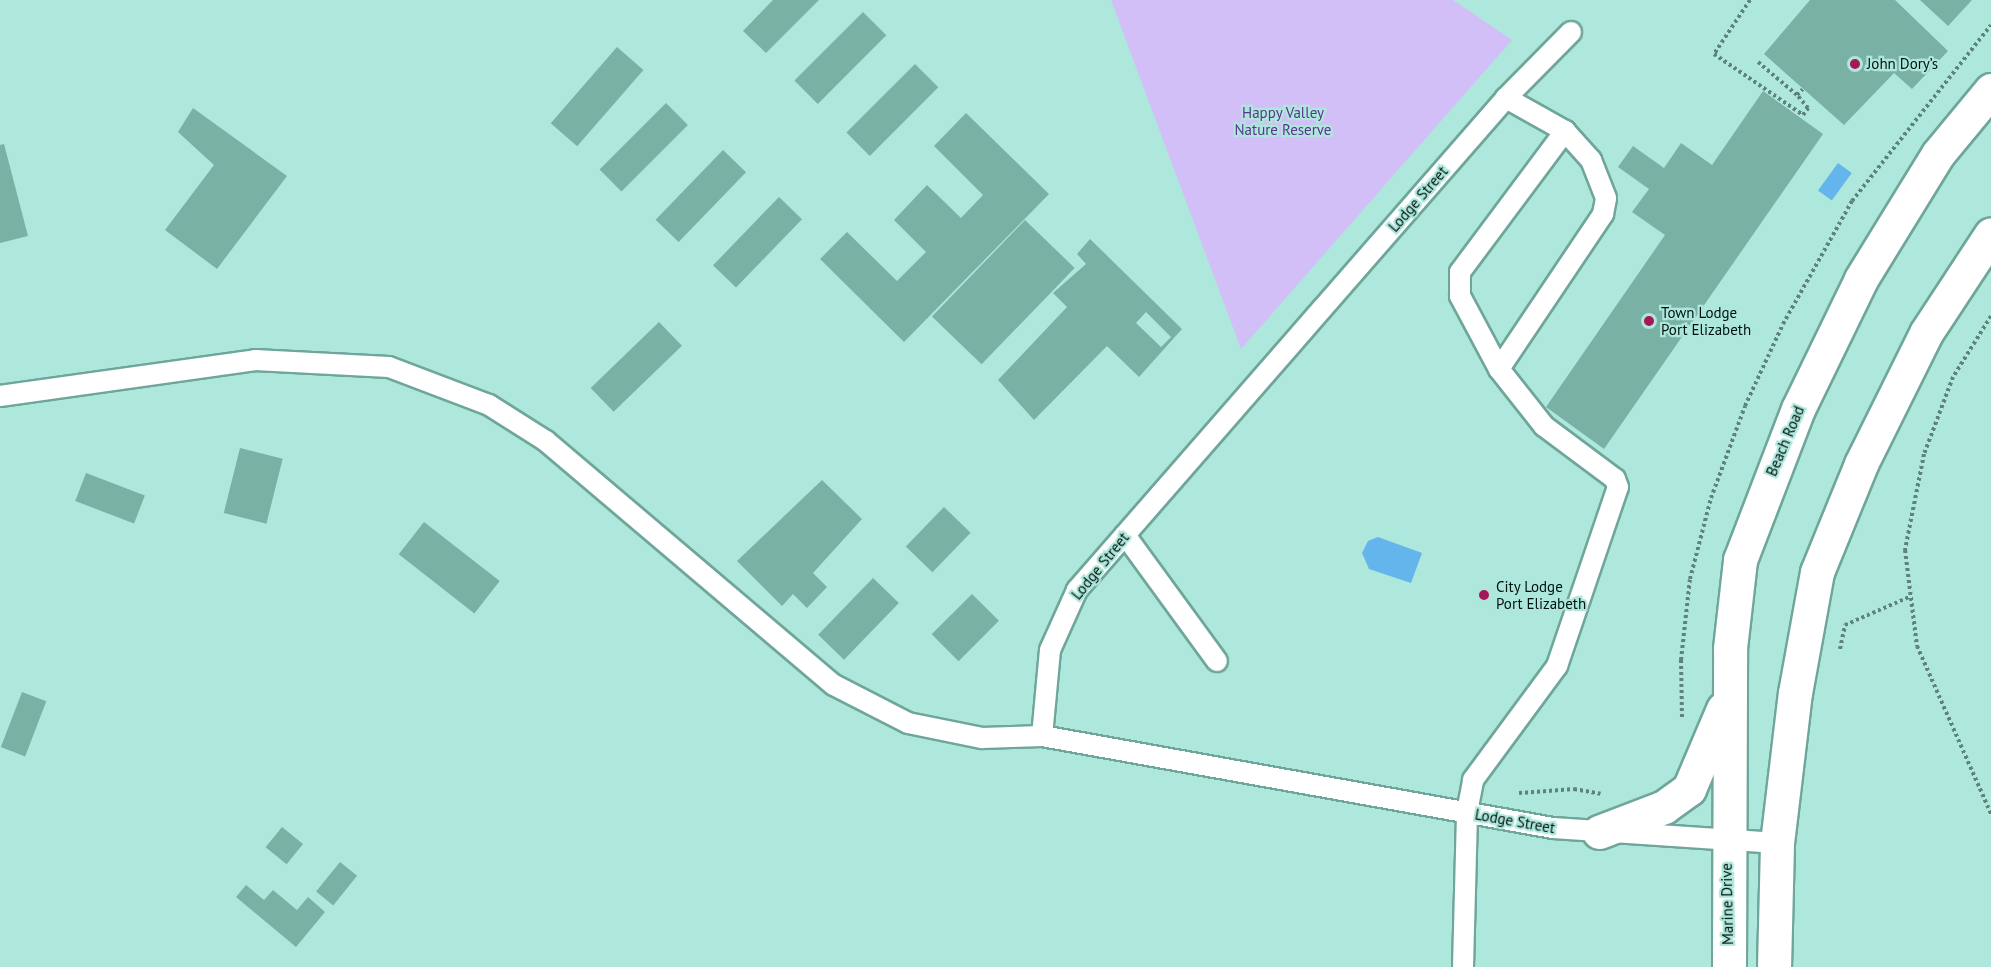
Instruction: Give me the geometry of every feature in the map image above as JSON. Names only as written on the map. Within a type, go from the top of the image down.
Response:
[{"type":"main road","name":"Beach Road","points":[[1726,840],[1728,697],[1740,560],[1798,409],[1861,279],[1938,154],[1991,90]]},
{"type":"main road","points":[[1774,967],[1777,843],[1795,693],[1817,572],[1861,464],[1926,333],[1991,234]]},
{"type":"main road","points":[[1599,832],[1664,807],[1689,789],[1728,697]]},
{"type":"main road","name":"Marine Drive","points":[[1726,840],[1729,967]]},
{"type":"lane","name":"Lodge Street","points":[[1570,32],[1506,98],[1077,590],[1061,620],[1050,651],[1042,736],[1467,812],[1599,832],[1777,843]]},
{"type":"lane","points":[[1499,369],[1603,214],[1604,189],[1591,160],[1564,131],[1506,98]]},
{"type":"lane","points":[[1463,967],[1467,812],[1473,780],[1489,754],[1557,666],[1618,487],[1615,479],[1544,426],[1499,369],[1460,296],[1460,272],[1564,131]]},
{"type":"lane","points":[[0,396],[255,360],[389,367],[489,405],[546,441],[834,686],[908,723],[982,738],[1042,736]]},
{"type":"lane","points":[[1125,535],[1217,661]]},
{"type":"path","points":[[1750,0],[1714,54],[1803,115],[1808,108],[1797,94],[1758,62]]},
{"type":"path","points":[[1797,94],[1803,89]]},
{"type":"path","points":[[1991,316],[1953,377],[1924,454],[1905,550],[1909,597],[1917,646],[1991,814]]},
{"type":"path","points":[[1838,659],[1845,625],[1909,597]]},
{"type":"green space","name":"Happy Valley Nature Reserve","points":[[1111,0],[1453,0],[1512,40],[1241,349]]},
{"type":"water","points":[[1838,163],[1852,173],[1832,200],[1818,191]]},
{"type":"water","points":[[1378,537],[1422,553],[1411,583],[1369,569],[1362,553],[1368,541]]},
{"type":"building","points":[[773,0],[819,0],[766,53],[743,31]]},
{"type":"building","name":"John Dory’s","points":[[1810,0],[1895,0],[1948,51],[1912,89],[1894,73],[1844,125],[1764,54]]},
{"type":"building","points":[[1920,0],[1972,0],[1948,26]]},
{"type":"building","points":[[863,12],[886,35],[818,104],[794,81]]},
{"type":"building","points":[[617,47],[643,70],[577,146],[551,123]]},
{"type":"building","points":[[915,64],[938,87],[870,156],[846,133]]},
{"type":"building","name":"Town Lodge Port Elizabeth","points":[[1763,91],[1823,134],[1604,449],[1546,407],[1665,235],[1632,212],[1649,189],[1618,167],[1633,146],[1664,168],[1681,143],[1712,165]]},
{"type":"building","points":[[666,103],[688,125],[621,191],[600,169]]},
{"type":"building","points":[[193,108],[287,176],[217,269],[165,230],[214,165],[178,132]]},
{"type":"building","points":[[966,113],[1049,194],[904,342],[820,259],[847,232],[897,281],[926,252],[894,220],[927,185],[961,218],[983,195],[934,146]]},
{"type":"building","points":[[4,144],[28,236],[0,243],[0,145]]},
{"type":"building","points":[[723,150],[746,172],[679,242],[656,220]]},
{"type":"building","points":[[779,197],[802,219],[736,288],[713,265]]},
{"type":"building","points":[[1025,220],[1075,268],[982,364],[932,316]]},
{"type":"building","points":[[1090,239],[1182,329],[1139,377],[1107,346],[1034,420],[998,380],[1067,307],[1053,293],[1086,264],[1077,254]],"holes":[[[1146,312],[1171,337],[1161,347],[1136,323]]]},
{"type":"building","points":[[659,322],[682,346],[614,412],[591,388]]},
{"type":"building","points":[[240,448],[283,459],[266,524],[224,513]]},
{"type":"building","points":[[86,473],[145,496],[134,524],[75,501]]},
{"type":"building","points":[[822,480],[862,519],[813,573],[827,587],[807,608],[793,594],[782,606],[737,561]]},
{"type":"building","points":[[944,507],[971,533],[932,572],[906,547]]},
{"type":"building","points":[[424,522],[500,581],[474,613],[399,554]]},
{"type":"building","points":[[873,578],[899,603],[844,660],[818,635]]},
{"type":"building","points":[[972,594],[999,621],[959,661],[932,634]]},
{"type":"building","points":[[22,692],[46,701],[25,756],[1,747]]},
{"type":"building","points":[[282,827],[303,844],[287,864],[266,847]]},
{"type":"building","points":[[340,862],[357,876],[333,905],[316,892]]},
{"type":"building","points":[[246,885],[264,900],[273,890],[297,910],[308,897],[325,912],[296,947],[236,897]]},
{"type":"place","name":"John Dory’s","points":[[1855,64]]},
{"type":"place","name":"Town Lodge Port Elizabeth","points":[[1649,321]]},
{"type":"place","name":"City Lodge Port Elizabeth","points":[[1484,595]]}]
